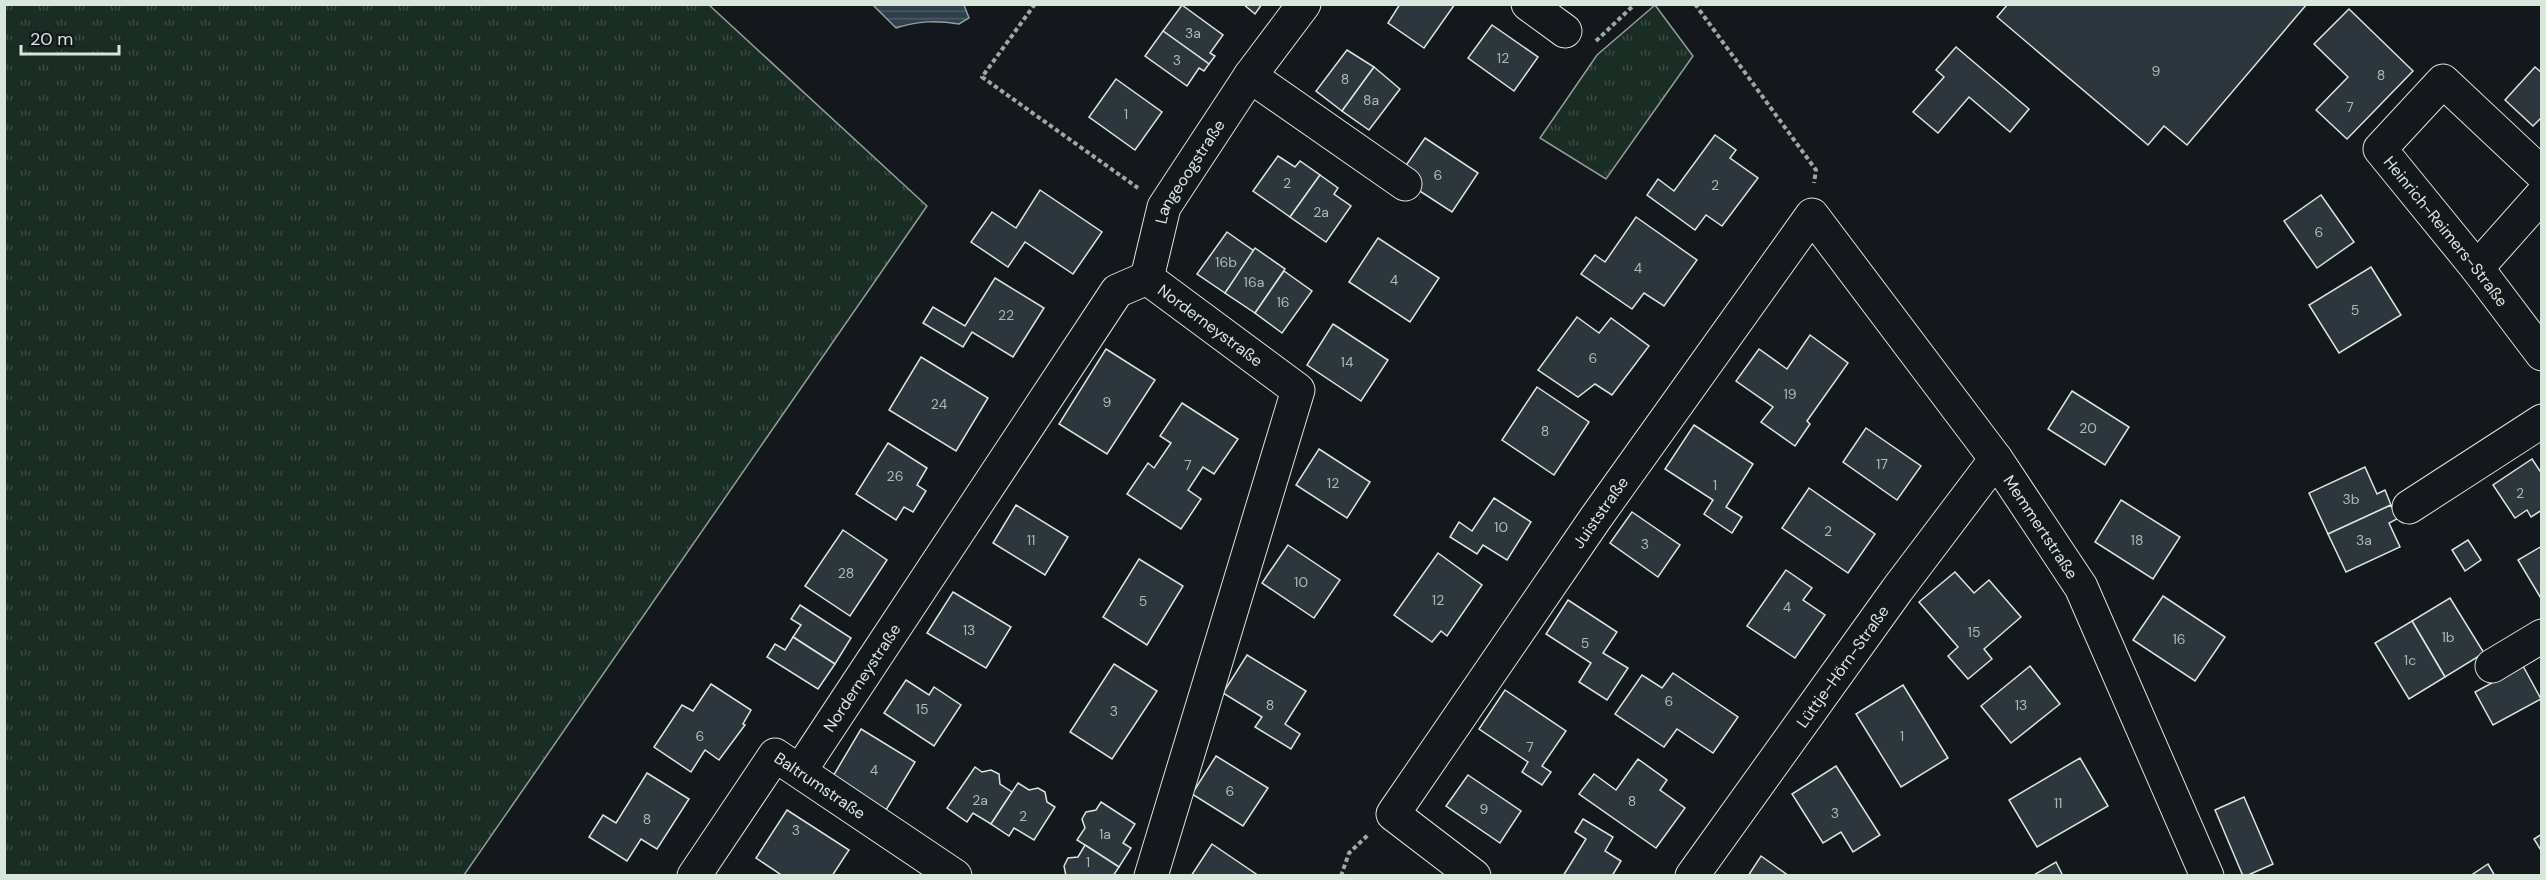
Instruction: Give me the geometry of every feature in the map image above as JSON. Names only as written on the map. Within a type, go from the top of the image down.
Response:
[{"type":"street","name":"Langeoogstraße","points":[[1147,278],[1164,207],[1250,76],[1304,4]]},
{"type":"street","points":[[1528,4],[1565,31]]},
{"type":"street","points":[[1250,76],[1405,184]]},
{"type":"street","name":"Heinrich-Reimers-Straße","points":[[2541,174],[2443,81],[2380,149],[2477,268],[2541,354]]},
{"type":"street","points":[[2477,268],[2541,195]]},
{"type":"street","name":"Memmertstraße","points":[[1812,215],[1996,459],[2081,587],[2207,876]]},
{"type":"street","name":"Juiststraße","points":[[1393,814],[1595,519],[1812,215]]},
{"type":"street","name":"Norderneystraße","points":[[800,771],[1117,291],[1147,278],[1298,390],[1151,876]]},
{"type":"street","points":[[2409,507],[2541,421]]},
{"type":"street","name":"Lüttje-Hörn-Straße","points":[[1692,876],[1897,591],[1996,459]]},
{"type":"street","points":[[2492,666],[2541,636]]},
{"type":"street","name":"Baltrumstraße","points":[[694,876],[775,755],[955,876]]},
{"type":"street","points":[[1393,814],[1474,876]]},
{"type":"path","points":[[1035,4],[982,77],[1164,207]]},
{"type":"path","points":[[1565,31],[1589,48],[1635,4]]},
{"type":"path","points":[[1695,4],[1815,170],[1812,215]]},
{"type":"path","points":[[1341,876],[1349,853],[1393,814]]},
{"type":"green space","points":[[5,4],[709,5],[927,206],[464,875],[5,875]]},
{"type":"green space","points":[[1655,5],[1693,56],[1606,179],[1540,138],[1597,55]]},
{"type":"water","points":[[873,5],[964,5],[969,18],[959,24],[927,22],[896,28]]},
{"type":"building","points":[[1243,4],[1262,4],[1255,14]]},
{"type":"building","points":[[1400,4],[1455,4],[1424,48],[1388,23]]},
{"type":"building","points":[[2008,4],[2307,4],[2187,145],[2164,126],[2148,145],[1997,17]]},
{"type":"building","points":[[1182,5],[1223,35],[1210,53],[1215,56],[1209,64],[1163,31]]},
{"type":"building","points":[[2349,9],[2413,71],[2347,139],[2316,110],[2348,77],[2314,44]]},
{"type":"building","points":[[1492,25],[1538,57],[1514,91],[1468,58]]},
{"type":"building","points":[[1163,31],[1209,64],[1204,71],[1199,68],[1187,86],[1145,56]]},
{"type":"building","points":[[1956,47],[2029,109],[2010,132],[1969,97],[1938,133],[1913,112],[1944,77],[1936,70]]},
{"type":"building","points":[[1347,50],[1374,67],[1342,111],[1316,91]]},
{"type":"building","points":[[1374,67],[1400,89],[1369,130],[1342,111]]},
{"type":"building","points":[[2535,67],[2542,73],[2542,117],[2533,126],[2505,100]]},
{"type":"building","points":[[1116,79],[1162,112],[1135,150],[1089,117]]},
{"type":"building","points":[[1715,135],[1736,150],[1730,158],[1758,178],[1722,226],[1706,215],[1695,230],[1647,195],[1658,179],[1674,191]]},
{"type":"building","points":[[1425,138],[1478,173],[1452,212],[1398,177]]},
{"type":"building","points":[[1278,156],[1295,167],[1300,161],[1320,175],[1290,217],[1253,191]]},
{"type":"building","points":[[1320,175],[1338,188],[1334,194],[1351,206],[1326,242],[1290,217]]},
{"type":"building","points":[[1040,190],[1102,232],[1073,274],[1025,242],[1008,267],[971,242],[992,212],[1016,228]]},
{"type":"building","points":[[2321,195],[2354,242],[2317,268],[2284,221]]},
{"type":"building","points":[[1636,217],[1697,260],[1664,306],[1644,293],[1632,309],[1581,274],[1595,255],[1605,262]]},
{"type":"building","points":[[1227,232],[1254,251],[1225,293],[1197,274]]},
{"type":"building","points":[[1378,238],[1439,278],[1410,322],[1349,282]]},
{"type":"building","points":[[1255,248],[1285,269],[1255,313],[1225,293]]},
{"type":"building","points":[[2371,267],[2401,315],[2339,353],[2309,305]]},
{"type":"building","points":[[1284,271],[1312,291],[1282,333],[1255,313]]},
{"type":"building","points":[[995,278],[1044,308],[1013,357],[972,332],[963,347],[923,323],[933,307],[965,326]]},
{"type":"building","points":[[1577,317],[1599,333],[1611,318],[1649,346],[1612,395],[1595,384],[1578,397],[1538,370]]},
{"type":"building","points":[[1333,324],[1388,360],[1361,401],[1307,365]]},
{"type":"building","points":[[1810,335],[1848,363],[1807,421],[1810,424],[1795,446],[1761,422],[1773,407],[1736,381],[1759,349],[1787,369]]},
{"type":"building","points":[[1106,349],[1155,380],[1107,454],[1059,424]]},
{"type":"building","points":[[921,357],[988,398],[956,451],[889,410]]},
{"type":"building","points":[[1537,387],[1589,422],[1554,475],[1502,440]]},
{"type":"building","points":[[2072,391],[2129,427],[2105,465],[2048,429]]},
{"type":"building","points":[[1182,403],[1238,439],[1214,474],[1203,467],[1188,490],[1201,499],[1181,529],[1127,494],[1148,463],[1154,468],[1171,443],[1160,436]]},
{"type":"building","points":[[1694,425],[1753,464],[1726,507],[1742,517],[1732,533],[1704,514],[1713,500],[1665,469]]},
{"type":"building","points":[[1866,428],[1921,466],[1897,500],[1843,462]]},
{"type":"building","points":[[888,443],[927,468],[917,485],[926,491],[913,512],[904,507],[896,520],[856,494]]},
{"type":"building","points":[[1319,449],[1370,482],[1347,518],[1296,485]]},
{"type":"building","points":[[2532,459],[2542,474],[2542,510],[2531,517],[2527,510],[2515,518],[2493,485]]},
{"type":"building","points":[[2365,467],[2377,494],[2385,490],[2391,505],[2328,534],[2309,493]]},
{"type":"building","points":[[1809,488],[1875,534],[1848,573],[1782,528]]},
{"type":"building","points":[[1494,498],[1531,522],[1507,560],[1483,545],[1477,554],[1450,537],[1459,522],[1472,531]]},
{"type":"building","points":[[2121,500],[2180,537],[2153,579],[2095,542]]},
{"type":"building","points":[[1016,505],[1068,537],[1045,575],[993,543]]},
{"type":"building","points":[[2391,505],[2397,519],[2389,523],[2400,547],[2346,572],[2328,534]]},
{"type":"building","points":[[1632,512],[1680,545],[1658,577],[1610,543]]},
{"type":"building","points":[[843,530],[887,560],[850,616],[805,586]]},
{"type":"building","points":[[2468,540],[2481,560],[2465,571],[2452,550]]},
{"type":"building","points":[[1288,545],[1340,580],[1314,618],[1262,583]]},
{"type":"building","points":[[2542,546],[2542,600],[2518,560]]},
{"type":"building","points":[[1438,553],[1482,585],[1447,636],[1441,631],[1432,642],[1394,615]]},
{"type":"building","points":[[1139,559],[1183,586],[1147,645],[1103,617]]},
{"type":"building","points":[[1786,570],[1812,588],[1803,600],[1825,615],[1795,658],[1747,626]]},
{"type":"building","points":[[1955,572],[1974,593],[1989,580],[2021,617],[1984,649],[1992,659],[1968,679],[1948,656],[1958,647],[1919,602]]},
{"type":"building","points":[[953,592],[1011,627],[986,668],[927,633]]},
{"type":"building","points":[[2163,596],[2225,637],[2195,681],[2133,640]]},
{"type":"building","points":[[2450,598],[2484,653],[2445,677],[2412,621]]},
{"type":"building","points":[[1568,600],[1617,632],[1603,653],[1628,668],[1607,700],[1579,682],[1591,663],[1546,634]]},
{"type":"building","points":[[800,605],[851,638],[835,664],[793,637],[801,625],[791,619]]},
{"type":"building","points":[[2412,621],[2445,677],[2409,699],[2375,643]]},
{"type":"building","points":[[793,637],[835,664],[818,689],[767,657],[775,644],[785,650]]},
{"type":"building","points":[[1247,655],[1306,691],[1285,724],[1300,734],[1291,749],[1255,727],[1262,717],[1223,693]]},
{"type":"building","points":[[1114,664],[1157,691],[1112,759],[1070,732]]},
{"type":"building","points":[[2030,666],[2060,704],[2011,743],[1981,706]]},
{"type":"building","points":[[2523,666],[2541,699],[2493,725],[2475,692]]},
{"type":"building","points":[[1673,673],[1738,717],[1713,753],[1677,729],[1664,747],[1615,714],[1642,675],[1662,688]]},
{"type":"building","points":[[906,680],[929,695],[934,687],[961,705],[934,746],[884,713]]},
{"type":"building","points":[[711,684],[751,710],[743,724],[745,725],[719,760],[705,750],[691,772],[654,747],[682,705],[693,711]]},
{"type":"building","points":[[1903,685],[1948,758],[1901,787],[1856,714]]},
{"type":"building","points":[[1505,690],[1566,731],[1542,766],[1551,772],[1542,785],[1522,772],[1528,762],[1479,729]]},
{"type":"building","points":[[861,729],[915,762],[886,810],[832,778]]},
{"type":"building","points":[[1216,756],[1268,788],[1243,826],[1192,794]]},
{"type":"building","points":[[2080,758],[2108,806],[2037,847],[2009,800]]},
{"type":"building","points":[[1638,759],[1667,780],[1660,790],[1685,808],[1656,848],[1579,794],[1594,774],[1616,790]]},
{"type":"building","points":[[1836,766],[1880,835],[1853,852],[1841,832],[1823,843],[1792,794]]},
{"type":"building","points":[[975,767],[982,772],[991,770],[999,774],[1000,784],[1012,792],[991,824],[973,813],[967,822],[947,808]]},
{"type":"building","points":[[647,773],[689,799],[657,849],[641,839],[627,861],[589,837],[603,815],[616,823]]},
{"type":"building","points":[[1468,775],[1521,811],[1500,843],[1446,806]]},
{"type":"building","points":[[1018,783],[1029,790],[1038,788],[1045,792],[1047,802],[1055,807],[1034,840],[1014,828],[1009,836],[991,824]]},
{"type":"building","points":[[2244,797],[2273,864],[2246,876],[2243,876],[2215,810]]},
{"type":"building","points":[[1101,802],[1135,824],[1123,843],[1131,848],[1119,867],[1077,840],[1085,828],[1082,819],[1086,812],[1096,810]]},
{"type":"building","points":[[787,810],[849,850],[832,876],[783,876],[756,858]]},
{"type":"building","points":[[1583,819],[1613,837],[1605,851],[1621,861],[1612,876],[1563,876],[1586,839],[1575,832]]},
{"type":"building","points":[[2542,834],[2542,852],[2534,839]]},
{"type":"building","points":[[1212,844],[1259,876],[1191,876]]},
{"type":"building","points":[[1085,845],[1119,867],[1113,876],[1066,876],[1064,866],[1068,858],[1078,857]]},
{"type":"building","points":[[1761,856],[1789,876],[1748,876]]},
{"type":"building","points":[[2056,862],[2063,876],[2032,876]]},
{"type":"building","points":[[2488,864],[2495,876],[2470,876]]}]
